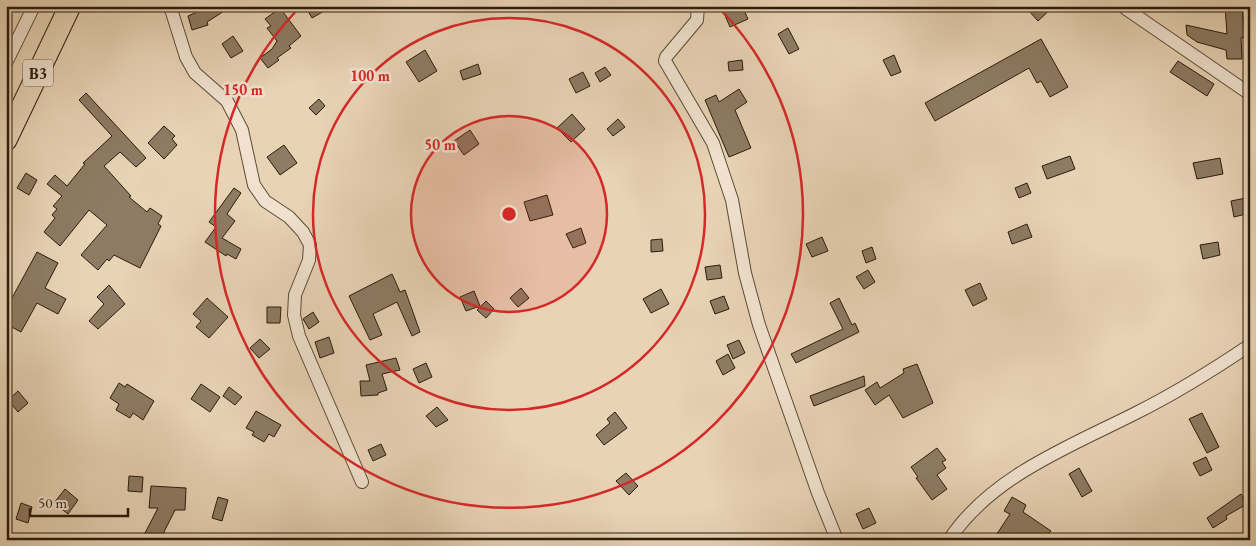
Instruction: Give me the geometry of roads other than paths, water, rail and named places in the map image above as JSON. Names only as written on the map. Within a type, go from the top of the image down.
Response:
[{"type":"highway","name":"B3","points":[[6,140],[70,6]]},
{"type":"street","points":[[6,63],[34,6]]},
{"type":"street","points":[[170,6],[186,58],[195,73],[227,101],[242,130],[254,185],[265,201],[289,217],[299,227],[310,245],[309,260],[296,295],[294,315],[300,336],[362,482]]},
{"type":"street","points":[[698,6],[697,20],[666,57],[665,61],[713,143],[732,200],[744,273],[759,326],[837,540]]},
{"type":"street","points":[[1122,6],[1250,94]]},
{"type":"street","points":[[949,540],[957,528],[982,502],[1036,462],[1190,385],[1250,344]]}]
